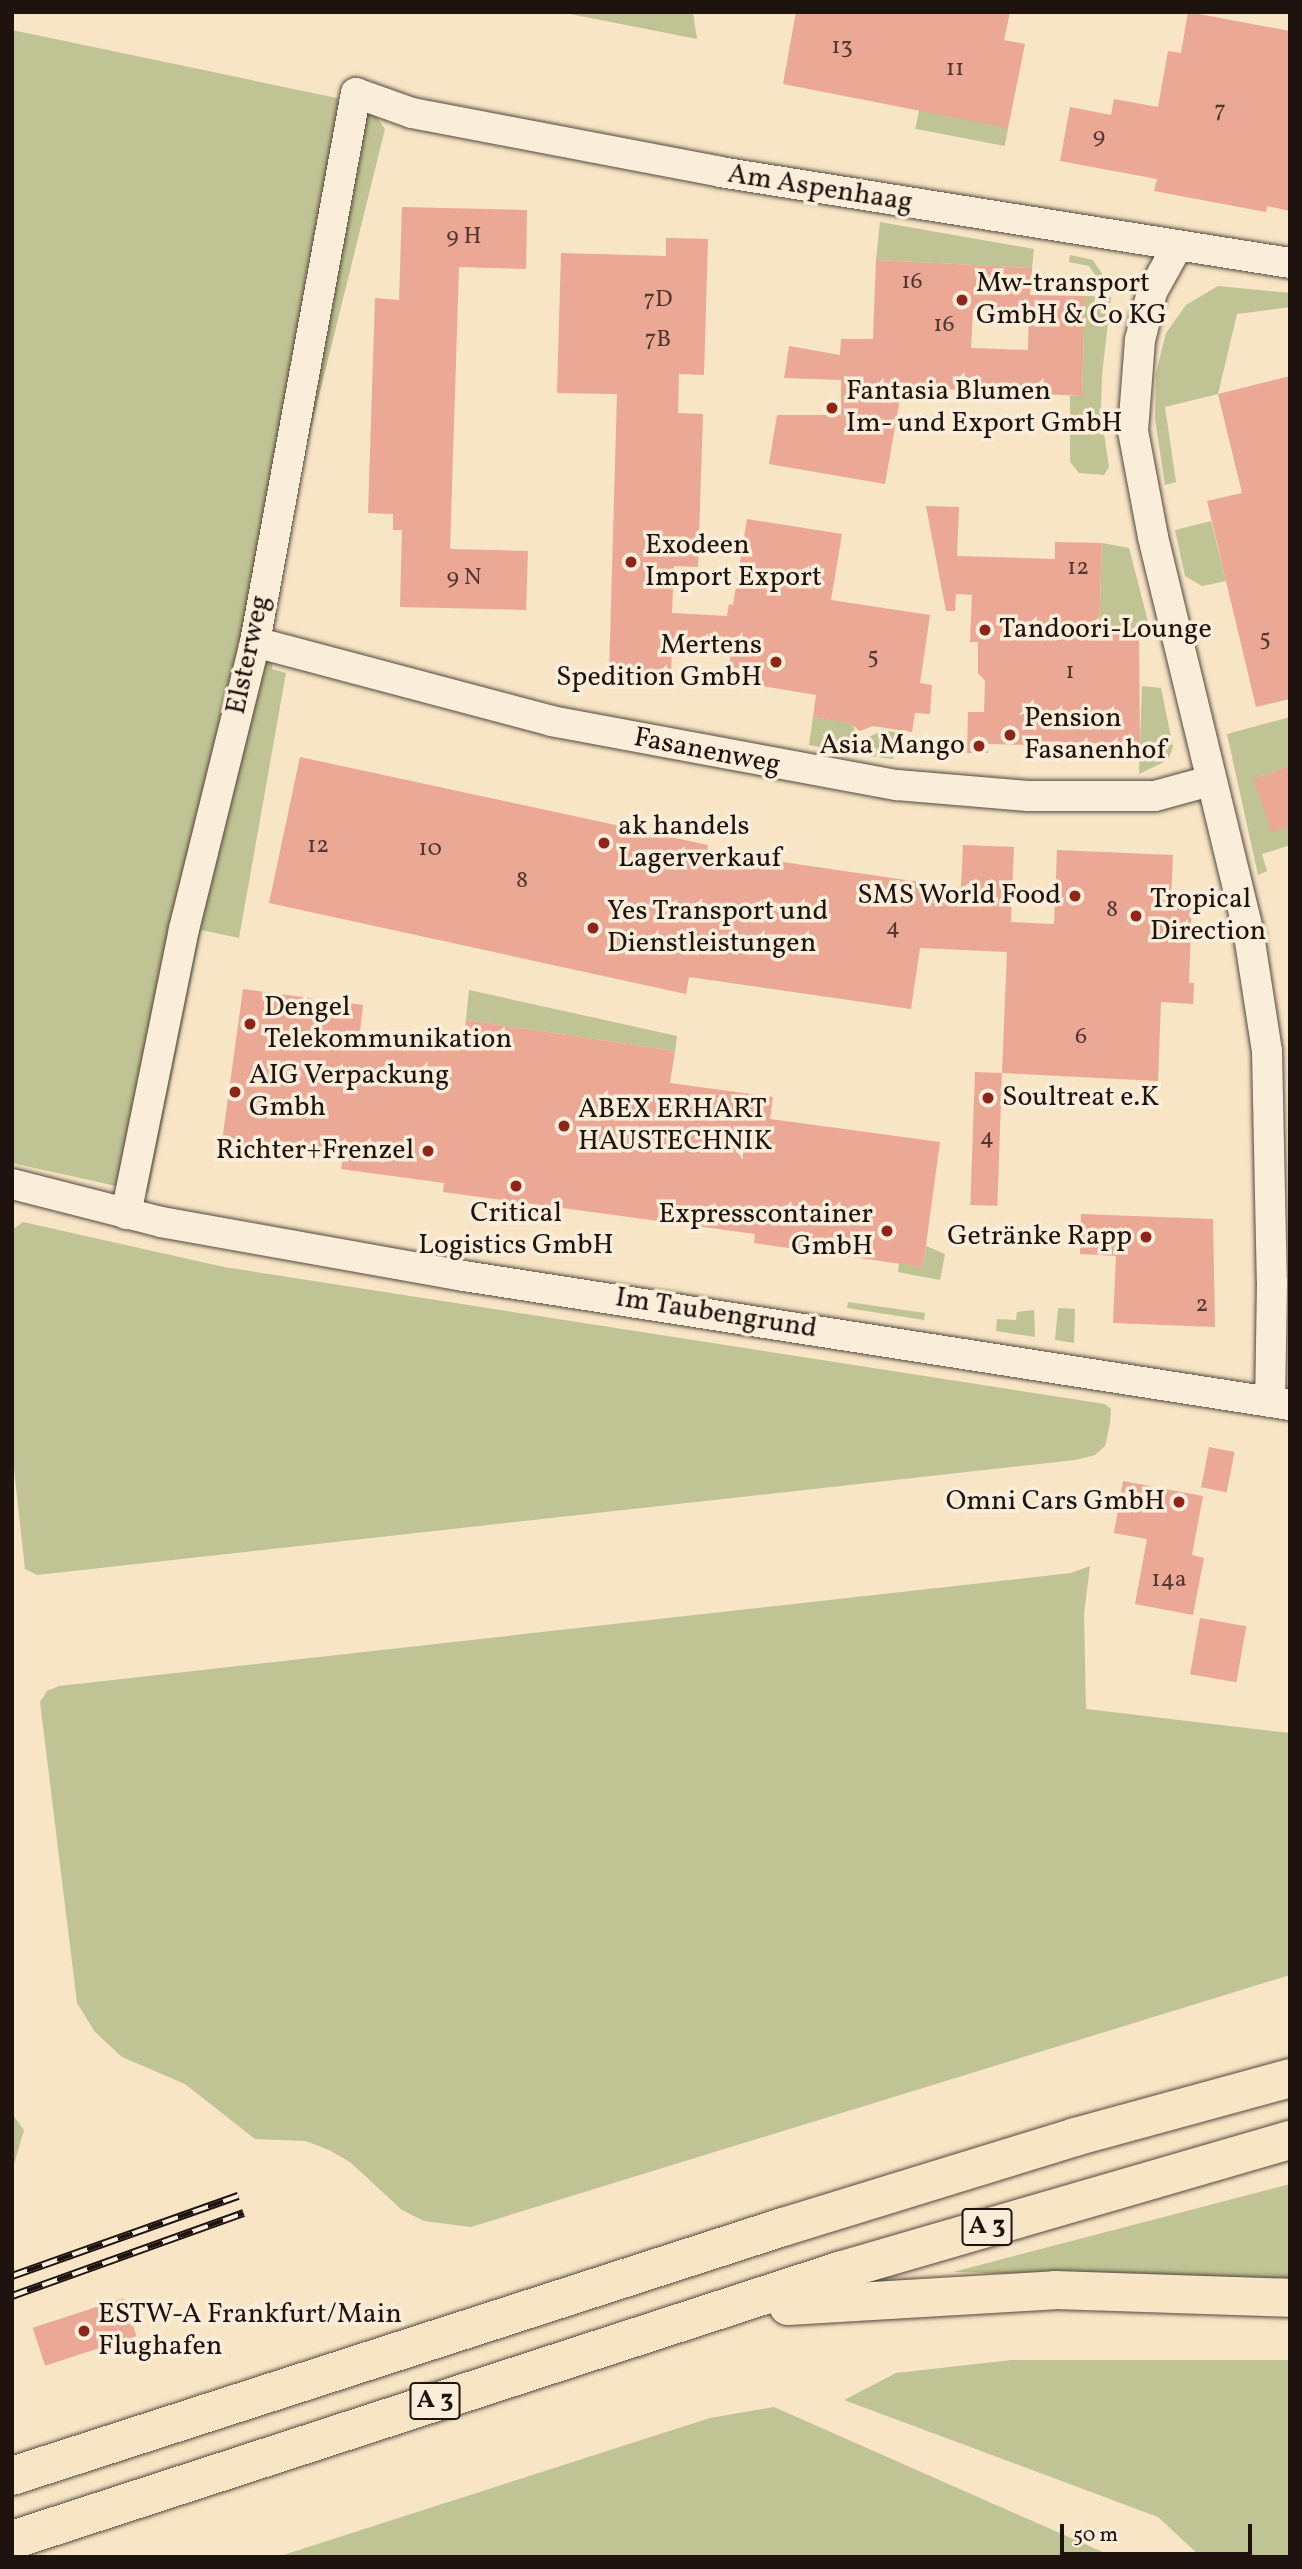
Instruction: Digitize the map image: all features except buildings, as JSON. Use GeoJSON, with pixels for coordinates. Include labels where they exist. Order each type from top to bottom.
{"type":"FeatureCollection","features":[{"type":"Feature","properties":{"kind":"highway","name":"A 3"},"geometry":{"type":"LineString","coordinates":[[1075,2137],[1290,2052]]}},
{"type":"Feature","properties":{"kind":"highway","name":"A 3"},"geometry":{"type":"LineString","coordinates":[[12,2476],[783,2227],[1075,2137],[1290,2078]]}},
{"type":"Feature","properties":{"kind":"highway","name":"A 3"},"geometry":{"type":"LineString","coordinates":[[12,2540],[685,2320],[1290,2140]]}},
{"type":"Feature","properties":{"kind":"highway"},"geometry":{"type":"LineString","coordinates":[[685,2320],[833,2300],[963,2293],[1068,2290],[1290,2298]]}},
{"type":"Feature","properties":{"kind":"street","name":"Am Aspenhaag"},"geometry":{"type":"LineString","coordinates":[[356,93],[412,113],[720,172],[1290,263]]}},
{"type":"Feature","properties":{"kind":"street","name":"Elsterweg"},"geometry":{"type":"LineString","coordinates":[[134,1216],[184,929],[255,642],[356,93]]}},
{"type":"Feature","properties":{"kind":"street"},"geometry":{"type":"LineString","coordinates":[[1177,247],[1152,292],[1140,340],[1133,431],[1210,781],[1249,935],[1267,1051],[1272,1280],[1280,1404]]}},
{"type":"Feature","properties":{"kind":"street","name":"Fasanenweg"},"geometry":{"type":"LineString","coordinates":[[255,642],[551,720],[886,784],[1028,796],[1154,796],[1210,781]]}},
{"type":"Feature","properties":{"kind":"street","name":"Im Taubengrund"},"geometry":{"type":"LineString","coordinates":[[12,1184],[134,1216],[464,1276],[1280,1404]]}},
{"type":"Feature","properties":{"kind":"green space"},"geometry":{"type":"Polygon","coordinates":[[[560,12],[693,12],[697,39],[560,12]]]}},
{"type":"Feature","properties":{"kind":"green space"},"geometry":{"type":"Polygon","coordinates":[[[12,30],[351,101],[370,107],[385,129],[255,655],[273,660],[272,669],[286,673],[239,938],[201,930],[148,1193],[12,1163],[12,30]]]}},
{"type":"Feature","properties":{"kind":"green space"},"geometry":{"type":"Polygon","coordinates":[[[919,110],[1008,127],[1005,146],[915,129],[919,110]]]}},
{"type":"Feature","properties":{"kind":"green space"},"geometry":{"type":"Polygon","coordinates":[[[880,222],[1034,249],[1032,268],[876,260],[880,222]]]}},
{"type":"Feature","properties":{"kind":"green space"},"geometry":{"type":"Polygon","coordinates":[[[1070,255],[1093,260],[1111,287],[1103,286],[1089,266],[1069,262],[1070,255]]]}},
{"type":"Feature","properties":{"kind":"green space"},"geometry":{"type":"Polygon","coordinates":[[[1218,286],[1290,293],[1290,307],[1237,314],[1218,394],[1165,407],[1176,482],[1165,485],[1155,419],[1156,373],[1166,333],[1186,305],[1218,286]]]}},
{"type":"Feature","properties":{"kind":"green space"},"geometry":{"type":"Polygon","coordinates":[[[1085,296],[1111,297],[1102,375],[1101,414],[1109,467],[1104,475],[1079,473],[1070,462],[1070,396],[1082,396],[1085,296]]]}},
{"type":"Feature","properties":{"kind":"green space"},"geometry":{"type":"Polygon","coordinates":[[[1211,521],[1226,581],[1202,586],[1185,576],[1175,530],[1211,521]]]}},
{"type":"Feature","properties":{"kind":"green space"},"geometry":{"type":"Polygon","coordinates":[[[1102,543],[1129,548],[1151,633],[1099,632],[1102,543]]]}},
{"type":"Feature","properties":{"kind":"green space"},"geometry":{"type":"Polygon","coordinates":[[[1142,686],[1161,688],[1173,747],[1168,760],[1139,774],[1142,686]]]}},
{"type":"Feature","properties":{"kind":"green space"},"geometry":{"type":"Polygon","coordinates":[[[813,717],[852,723],[858,738],[854,754],[809,745],[813,717]]]}},
{"type":"Feature","properties":{"kind":"green space"},"geometry":{"type":"Polygon","coordinates":[[[1290,717],[1290,766],[1253,779],[1290,826],[1290,845],[1262,854],[1267,871],[1258,875],[1227,734],[1290,717]]]}},
{"type":"Feature","properties":{"kind":"green space"},"geometry":{"type":"Polygon","coordinates":[[[883,730],[899,733],[893,759],[862,755],[865,739],[883,730]]]}},
{"type":"Feature","properties":{"kind":"green space"},"geometry":{"type":"Polygon","coordinates":[[[469,990],[677,1036],[675,1051],[466,1020],[469,990]]]}},
{"type":"Feature","properties":{"kind":"green space"},"geometry":{"type":"Polygon","coordinates":[[[23,1222],[224,1267],[1105,1404],[1111,1409],[1110,1423],[1105,1446],[1095,1455],[1075,1460],[37,1575],[25,1569],[12,1451],[12,1230],[23,1222]]]}},
{"type":"Feature","properties":{"kind":"green space"},"geometry":{"type":"Polygon","coordinates":[[[926,1246],[945,1254],[940,1280],[898,1272],[899,1263],[923,1267],[926,1246]]]}},
{"type":"Feature","properties":{"kind":"green space"},"geometry":{"type":"Polygon","coordinates":[[[848,1302],[925,1313],[924,1320],[847,1308],[848,1302]]]}},
{"type":"Feature","properties":{"kind":"green space"},"geometry":{"type":"Polygon","coordinates":[[[1058,1308],[1075,1309],[1074,1343],[1055,1340],[1058,1308]]]}},
{"type":"Feature","properties":{"kind":"green space"},"geometry":{"type":"Polygon","coordinates":[[[1034,1310],[1035,1337],[996,1331],[997,1319],[1016,1320],[1017,1312],[1034,1310]]]}},
{"type":"Feature","properties":{"kind":"green space"},"geometry":{"type":"Polygon","coordinates":[[[1090,1566],[1084,1614],[1086,1709],[1290,1733],[1290,1975],[471,2227],[424,2221],[402,2210],[350,2162],[329,2150],[306,2141],[255,2139],[185,2084],[122,2057],[95,2032],[77,2003],[40,1702],[47,1691],[59,1686],[1071,1573],[1090,1566]]]}},
{"type":"Feature","properties":{"kind":"green space"},"geometry":{"type":"Polygon","coordinates":[[[12,2114],[24,2130],[12,2171],[12,2114]]]}},
{"type":"Feature","properties":{"kind":"green space"},"geometry":{"type":"Polygon","coordinates":[[[1290,2184],[1290,2281],[953,2272],[1290,2184]]]}},
{"type":"Feature","properties":{"kind":"green space"},"geometry":{"type":"Polygon","coordinates":[[[1012,2360],[1290,2360],[1290,2557],[1201,2557],[1158,2517],[844,2400],[896,2373],[1012,2360]]]}},
{"type":"Feature","properties":{"kind":"green space"},"geometry":{"type":"Polygon","coordinates":[[[774,2407],[1114,2557],[277,2557],[710,2418],[774,2407]]]}},
{"type":"Feature","properties":{"kind":"railway"},"geometry":{"type":"LineString","coordinates":[[12,2276],[238,2196]]}},
{"type":"Feature","properties":{"kind":"railway"},"geometry":{"type":"LineString","coordinates":[[12,2296],[244,2213]]}},
{"type":"Feature","properties":{"kind":"place","name":"Mw-transport GmbH & Co KG"},"geometry":{"type":"Point","coordinates":[962,300]}},
{"type":"Feature","properties":{"kind":"place","name":"Fantasia Blumen Im- und Export GmbH"},"geometry":{"type":"Point","coordinates":[832,408]}},
{"type":"Feature","properties":{"kind":"place","name":"Exodeen Import Export"},"geometry":{"type":"Point","coordinates":[631,562]}},
{"type":"Feature","properties":{"kind":"place","name":"Tandoori-Lounge"},"geometry":{"type":"Point","coordinates":[985,630]}},
{"type":"Feature","properties":{"kind":"place","name":"Mertens Spedition GmbH"},"geometry":{"type":"Point","coordinates":[776,662]}},
{"type":"Feature","properties":{"kind":"place","name":"Pension Fasanenhof"},"geometry":{"type":"Point","coordinates":[1010,735]}},
{"type":"Feature","properties":{"kind":"place","name":"Asia Mango"},"geometry":{"type":"Point","coordinates":[979,746]}},
{"type":"Feature","properties":{"kind":"place","name":"ak handels Lagerverkauf"},"geometry":{"type":"Point","coordinates":[604,843]}},
{"type":"Feature","properties":{"kind":"place","name":"SMS World Food"},"geometry":{"type":"Point","coordinates":[1075,896]}},
{"type":"Feature","properties":{"kind":"place","name":"Tropical Direction"},"geometry":{"type":"Point","coordinates":[1136,916]}},
{"type":"Feature","properties":{"kind":"place","name":"Yes Transport und Dienstleistungen"},"geometry":{"type":"Point","coordinates":[593,928]}},
{"type":"Feature","properties":{"kind":"place","name":"Dengel Telekommunikation"},"geometry":{"type":"Point","coordinates":[250,1024]}},
{"type":"Feature","properties":{"kind":"place","name":"AIG Verpackung Gmbh"},"geometry":{"type":"Point","coordinates":[235,1092]}},
{"type":"Feature","properties":{"kind":"place","name":"Soultreat e.K"},"geometry":{"type":"Point","coordinates":[988,1098]}},
{"type":"Feature","properties":{"kind":"place","name":"ABEX ERHART HAUSTECHNIK"},"geometry":{"type":"Point","coordinates":[564,1126]}},
{"type":"Feature","properties":{"kind":"place","name":"Richter+Frenzel"},"geometry":{"type":"Point","coordinates":[428,1151]}},
{"type":"Feature","properties":{"kind":"place","name":"Critical Logistics GmbH"},"geometry":{"type":"Point","coordinates":[516,1186]}},
{"type":"Feature","properties":{"kind":"place","name":"Expresscontainer GmbH"},"geometry":{"type":"Point","coordinates":[887,1231]}},
{"type":"Feature","properties":{"kind":"place","name":"Getränke Rapp"},"geometry":{"type":"Point","coordinates":[1146,1237]}},
{"type":"Feature","properties":{"kind":"place","name":"Omni Cars GmbH"},"geometry":{"type":"Point","coordinates":[1179,1502]}},
{"type":"Feature","properties":{"kind":"place","name":"ESTW-A Frankfurt/Main Flughafen"},"geometry":{"type":"Point","coordinates":[84,2331]}}]}
